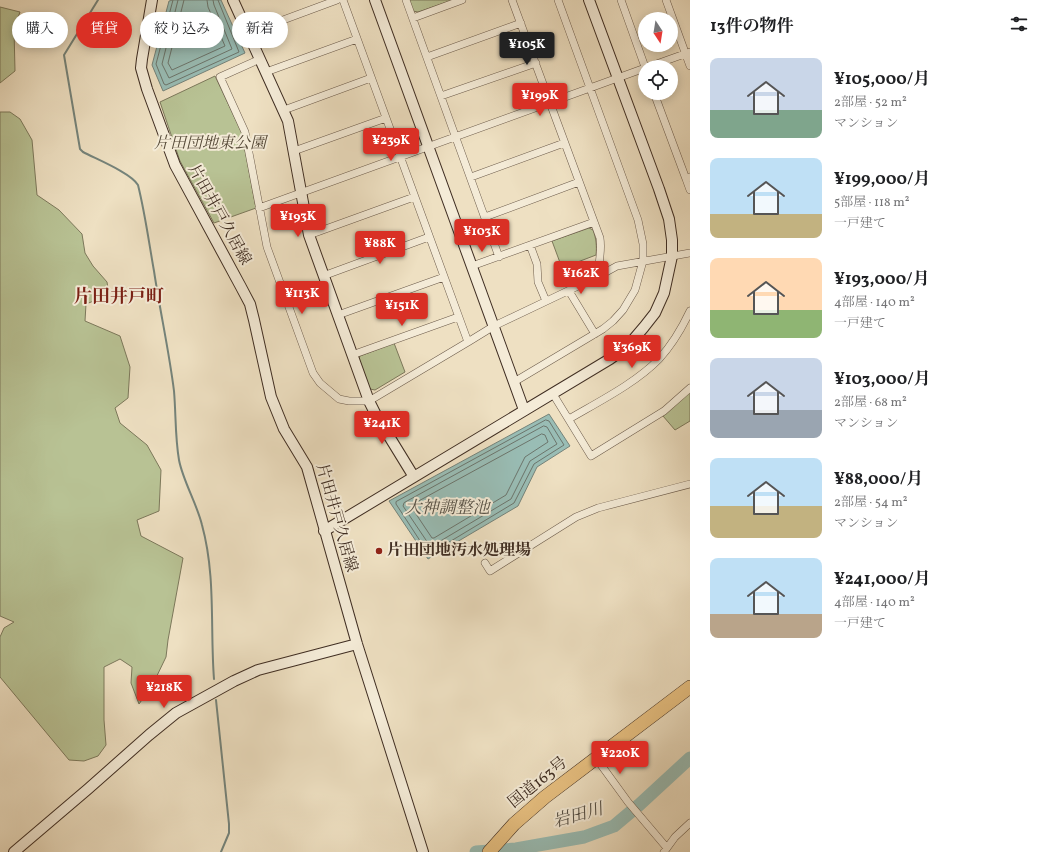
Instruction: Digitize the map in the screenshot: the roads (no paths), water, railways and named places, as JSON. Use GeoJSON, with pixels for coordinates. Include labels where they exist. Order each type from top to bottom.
{"type":"FeatureCollection","features":[{"type":"Feature","properties":{"kind":"highway","name":"国道163号"},"geometry":{"type":"LineString","coordinates":[[489,852],[514,824],[545,797],[690,687]]}},
{"type":"Feature","properties":{"kind":"street","name":"片田井戸久居線"},"geometry":{"type":"LineString","coordinates":[[152,0],[141,68],[175,165],[250,304],[271,397],[284,429],[307,467],[357,644],[422,849]]}},
{"type":"Feature","properties":{"kind":"street"},"geometry":{"type":"LineString","coordinates":[[232,0],[238,12]]}},
{"type":"Feature","properties":{"kind":"street"},"geometry":{"type":"LineString","coordinates":[[288,18],[337,0]]}},
{"type":"Feature","properties":{"kind":"street"},"geometry":{"type":"LineString","coordinates":[[343,0],[468,342]]}},
{"type":"Feature","properties":{"kind":"street"},"geometry":{"type":"LineString","coordinates":[[375,0],[524,410]]}},
{"type":"Feature","properties":{"kind":"street"},"geometry":{"type":"LineString","coordinates":[[406,0],[500,256]]}},
{"type":"Feature","properties":{"kind":"street"},"geometry":{"type":"LineString","coordinates":[[413,18],[462,0]]}},
{"type":"Feature","properties":{"kind":"street"},"geometry":{"type":"LineString","coordinates":[[512,0],[600,238],[601,246],[597,277]]}},
{"type":"Feature","properties":{"kind":"street"},"geometry":{"type":"LineString","coordinates":[[514,382],[595,334],[613,321],[623,310],[635,290],[643,261],[643,244],[638,220],[558,0]]}},
{"type":"Feature","properties":{"kind":"street"},"geometry":{"type":"LineString","coordinates":[[324,531],[524,410],[554,394],[627,347],[655,313],[664,292],[672,256],[671,229],[666,209],[589,0]]}},
{"type":"Feature","properties":{"kind":"street"},"geometry":{"type":"LineString","coordinates":[[620,0],[643,60]]}},
{"type":"Feature","properties":{"kind":"street"},"geometry":{"type":"LineString","coordinates":[[666,0],[688,52],[690,66]]}},
{"type":"Feature","properties":{"kind":"street"},"geometry":{"type":"LineString","coordinates":[[427,57],[521,23]]}},
{"type":"Feature","properties":{"kind":"street"},"geometry":{"type":"LineString","coordinates":[[266,72],[357,39]]}},
{"type":"Feature","properties":{"kind":"street"},"geometry":{"type":"LineString","coordinates":[[255,48],[288,121],[309,235],[369,401],[414,477]]}},
{"type":"Feature","properties":{"kind":"street"},"geometry":{"type":"LineString","coordinates":[[666,60],[688,52]]}},
{"type":"Feature","properties":{"kind":"street"},"geometry":{"type":"LineString","coordinates":[[260,59],[220,77],[245,132],[267,247],[315,377],[339,399],[350,401],[369,401],[494,326],[569,291],[617,266],[690,253]]}},
{"type":"Feature","properties":{"kind":"street"},"geometry":{"type":"LineString","coordinates":[[441,96],[536,63]]}},
{"type":"Feature","properties":{"kind":"street"},"geometry":{"type":"LineString","coordinates":[[260,208],[638,70]]}},
{"type":"Feature","properties":{"kind":"street"},"geometry":{"type":"LineString","coordinates":[[284,110],[371,78]]}},
{"type":"Feature","properties":{"kind":"street"},"geometry":{"type":"LineString","coordinates":[[657,100],[688,178],[690,190]]}},
{"type":"Feature","properties":{"kind":"street"},"geometry":{"type":"LineString","coordinates":[[294,151],[386,118]]}},
{"type":"Feature","properties":{"kind":"street"},"geometry":{"type":"LineString","coordinates":[[470,177],[564,143]]}},
{"type":"Feature","properties":{"kind":"street"},"geometry":{"type":"LineString","coordinates":[[485,217],[579,182]]}},
{"type":"Feature","properties":{"kind":"street"},"geometry":{"type":"LineString","coordinates":[[309,235],[414,197]]}},
{"type":"Feature","properties":{"kind":"street"},"geometry":{"type":"LineString","coordinates":[[472,266],[594,222]]}},
{"type":"Feature","properties":{"kind":"street"},"geometry":{"type":"LineString","coordinates":[[323,276],[429,237]]}},
{"type":"Feature","properties":{"kind":"street"},"geometry":{"type":"LineString","coordinates":[[530,245],[537,264],[538,282],[546,301]]}},
{"type":"Feature","properties":{"kind":"street"},"geometry":{"type":"LineString","coordinates":[[338,316],[444,277]]}},
{"type":"Feature","properties":{"kind":"street"},"geometry":{"type":"LineString","coordinates":[[569,291],[595,334]]}},
{"type":"Feature","properties":{"kind":"street"},"geometry":{"type":"LineString","coordinates":[[569,419],[637,377],[659,359],[674,340],[690,311]]}},
{"type":"Feature","properties":{"kind":"street"},"geometry":{"type":"LineString","coordinates":[[352,355],[458,317]]}},
{"type":"Feature","properties":{"kind":"street"},"geometry":{"type":"LineString","coordinates":[[554,394],[591,456],[664,411],[690,388]]}},
{"type":"Feature","properties":{"kind":"street"},"geometry":{"type":"LineString","coordinates":[[484,563],[490,571],[576,517],[598,508],[690,484]]}},
{"type":"Feature","properties":{"kind":"street"},"geometry":{"type":"LineString","coordinates":[[14,852],[176,713],[234,681],[258,670],[357,644]]}},
{"type":"Feature","properties":{"kind":"street"},"geometry":{"type":"LineString","coordinates":[[596,758],[666,850],[675,837],[690,823]]}},
{"type":"Feature","properties":{"kind":"water"},"geometry":{"type":"Polygon","coordinates":[[[221,0],[232,24],[232,48],[243,48],[245,53],[163,91],[152,65],[157,48],[224,48],[224,12],[166,12],[169,1],[221,0]]]}},
{"type":"Feature","properties":{"kind":"water","name":"大神調整池"},"geometry":{"type":"Polygon","coordinates":[[[549,414],[570,446],[537,467],[518,506],[428,559],[389,501],[549,414]]]}},
{"type":"Feature","properties":{"kind":"waterway"},"geometry":{"type":"LineString","coordinates":[[98,0],[64,55],[80,149],[83,152],[121,171],[134,180],[138,185],[145,217],[172,376],[179,460],[200,517],[209,563],[212,602],[214,679]]}},
{"type":"Feature","properties":{"kind":"waterway"},"geometry":{"type":"LineString","coordinates":[[216,700],[229,824],[229,833],[221,852]]}},
{"type":"Feature","properties":{"kind":"waterway","name":"岩田川"},"geometry":{"type":"LineString","coordinates":[[476,852],[516,849],[584,837],[614,826],[690,758]]}},
{"type":"Feature","properties":{"kind":"place","name":"片田団地汚水処理場"},"geometry":{"type":"Point","coordinates":[379,551]}},
{"type":"Feature","properties":{"kind":"district","name":"片田井戸町"},"geometry":{"type":"Point","coordinates":[119,297]}},
{"type":"Feature","properties":{"kind":"park label","name":"片田団地東公園"},"geometry":{"type":"Point","coordinates":[210,144]}}]}
